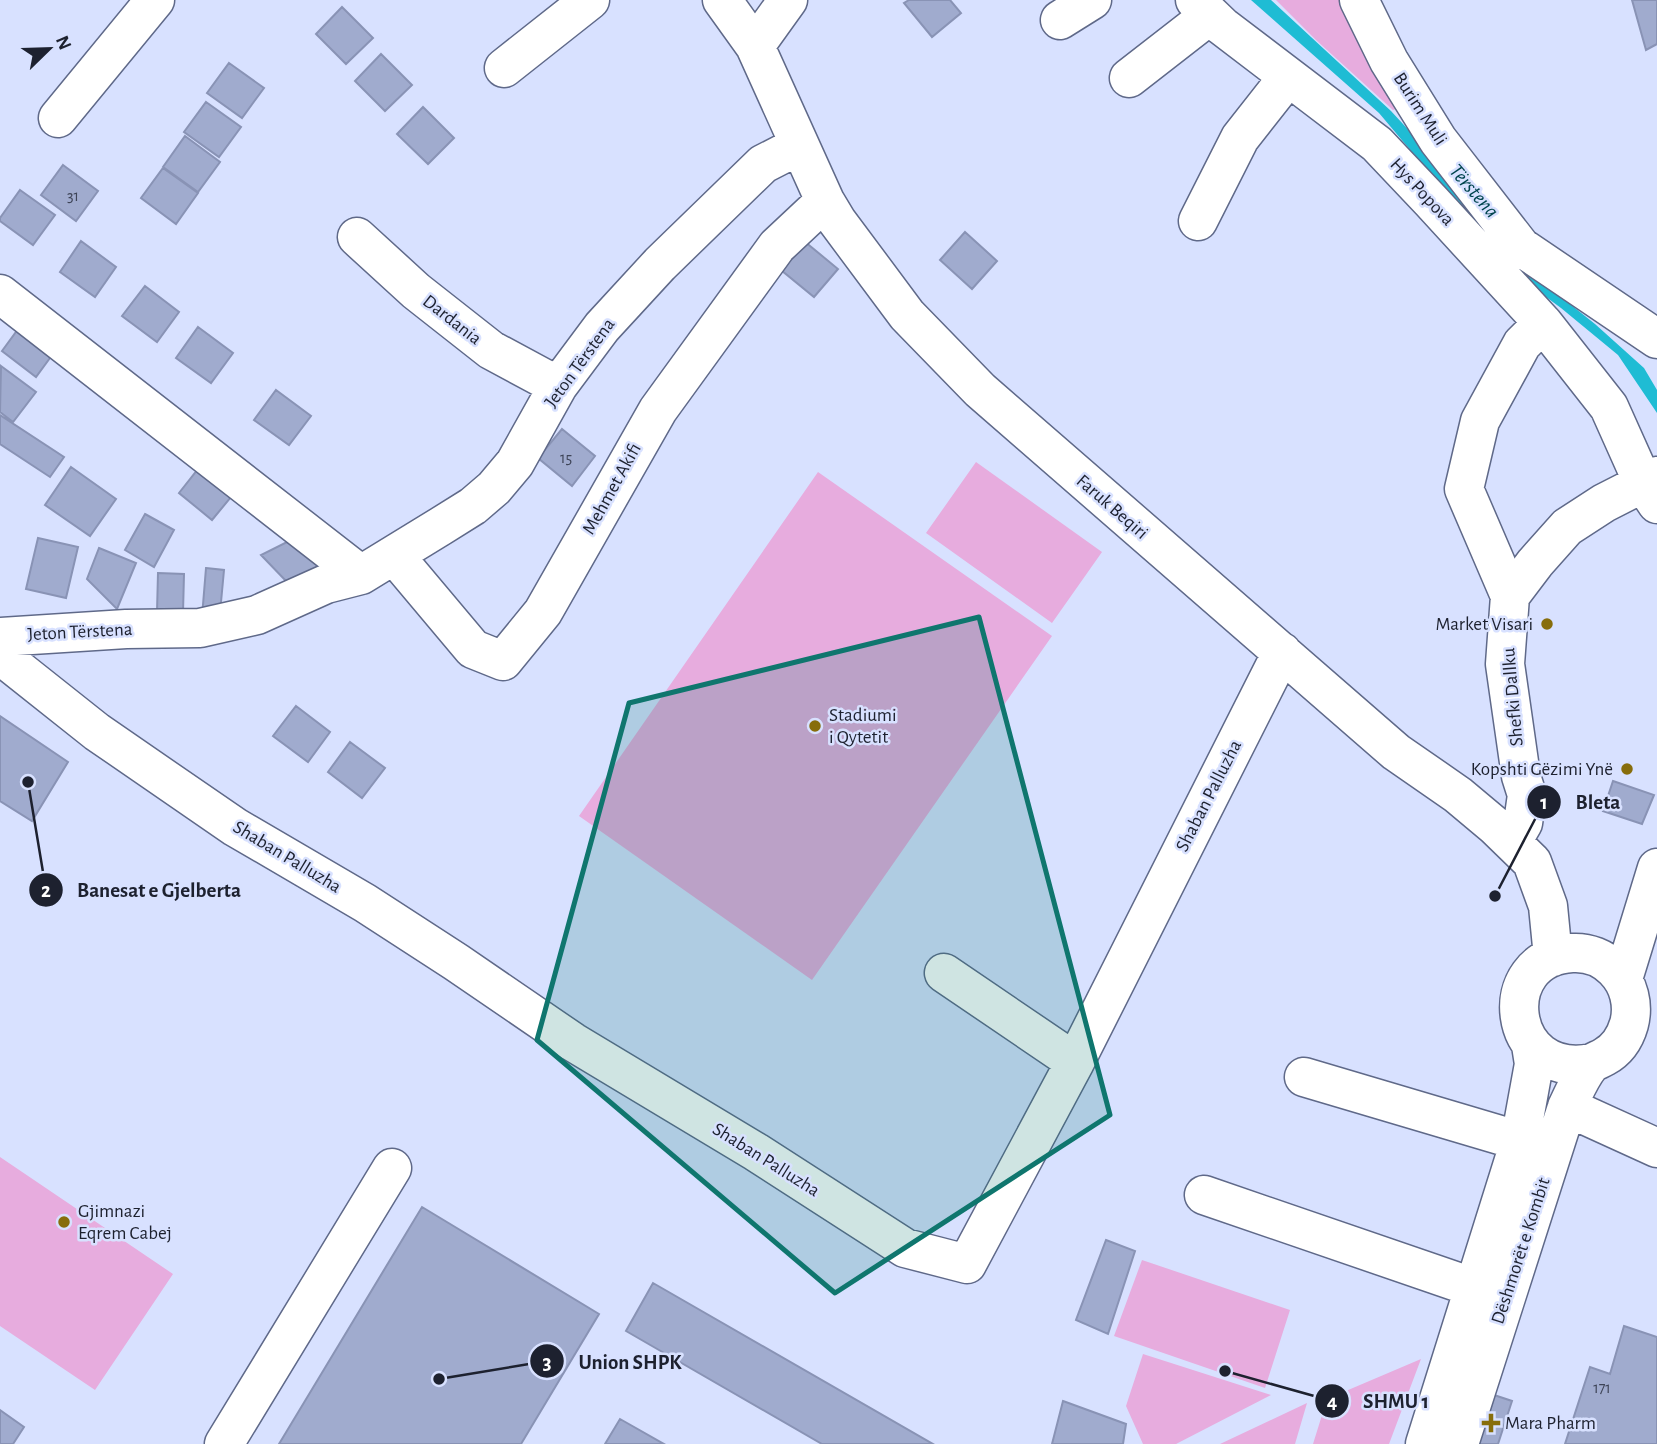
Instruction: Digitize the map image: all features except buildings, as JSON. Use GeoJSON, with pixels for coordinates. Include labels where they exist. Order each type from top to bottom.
{"type":"FeatureCollection","features":[{"type":"Feature","properties":{"kind":"street"},"geometry":{"type":"LineString","coordinates":[[58,118],[155,0]]}},
{"type":"Feature","properties":{"kind":"street"},"geometry":{"type":"LineString","coordinates":[[504,68],[590,0]]}},
{"type":"Feature","properties":{"kind":"street","name":"Faruk Beqiri"},"geometry":{"type":"LineString","coordinates":[[722,0],[755,46],[825,201],[907,315],[980,390],[1207,590],[1396,752],[1480,812],[1512,842],[1532,862],[1548,906],[1553,957]]}},
{"type":"Feature","properties":{"kind":"street"},"geometry":{"type":"LineString","coordinates":[[755,46],[788,0]]}},
{"type":"Feature","properties":{"kind":"street"},"geometry":{"type":"LineString","coordinates":[[1060,20],[1092,0]]}},
{"type":"Feature","properties":{"kind":"street","name":"Burim Muli"},"geometry":{"type":"LineString","coordinates":[[1359,0],[1389,61],[1438,140],[1521,247],[1657,340]]}},
{"type":"Feature","properties":{"kind":"street","name":"Hys Popova"},"geometry":{"type":"LineString","coordinates":[[1129,78],[1202,7],[1288,77],[1377,144],[1543,323],[1609,407],[1652,485]]}},
{"type":"Feature","properties":{"kind":"street"},"geometry":{"type":"LineString","coordinates":[[1198,221],[1240,138],[1288,77]]}},
{"type":"Feature","properties":{"kind":"street","name":"Jeton Tërstena"},"geometry":{"type":"LineString","coordinates":[[0,637],[126,629],[200,628],[257,615],[326,584],[361,575],[394,555],[473,506],[494,488],[533,433],[558,386],[602,327],[660,264],[763,164],[798,146]]}},
{"type":"Feature","properties":{"kind":"street","name":"Mehmet Akifi"},"geometry":{"type":"LineString","coordinates":[[394,555],[473,649],[503,662],[543,612],[657,410],[777,246],[825,201]]}},
{"type":"Feature","properties":{"kind":"street","name":"Dardania"},"geometry":{"type":"LineString","coordinates":[[357,237],[416,291],[491,351],[558,386]]}},
{"type":"Feature","properties":{"kind":"street"},"geometry":{"type":"LineString","coordinates":[[0,294],[361,575]]}},
{"type":"Feature","properties":{"kind":"street"},"geometry":{"type":"LineString","coordinates":[[1510,596],[1464,489],[1480,421],[1522,344],[1543,323]]}},
{"type":"Feature","properties":{"kind":"street"},"geometry":{"type":"LineString","coordinates":[[1510,596],[1535,562],[1567,527],[1604,503],[1652,485]]}},
{"type":"Feature","properties":{"kind":"street","name":"Shefki Dallku"},"geometry":{"type":"LineString","coordinates":[[1510,596],[1505,663],[1521,776],[1527,795],[1523,823],[1512,842]]}},
{"type":"Feature","properties":{"kind":"street","name":"Shaban Palluzha"},"geometry":{"type":"LineString","coordinates":[[0,655],[97,732],[235,827],[365,903],[573,1042],[756,1152],[905,1248],[967,1264],[1075,1062],[1282,652]]}},
{"type":"Feature","properties":{"kind":"street"},"geometry":{"type":"LineString","coordinates":[[1480,812],[1511,801],[1518,790],[1521,776]]}},
{"type":"Feature","properties":{"kind":"street"},"geometry":{"type":"LineString","coordinates":[[1623,979],[1657,868]]}},
{"type":"Feature","properties":{"kind":"street"},"geometry":{"type":"LineString","coordinates":[[1568,953],[1589,954],[1608,964],[1623,979],[1631,1005],[1630,1020],[1617,1047],[1605,1057],[1592,1063],[1565,1065],[1552,1061],[1531,1045],[1519,1018],[1519,1003],[1522,988],[1529,975],[1540,964],[1568,953]]}},
{"type":"Feature","properties":{"kind":"street"},"geometry":{"type":"LineString","coordinates":[[944,973],[1075,1062]]}},
{"type":"Feature","properties":{"kind":"street","name":"Dëshmorët e Kombit"},"geometry":{"type":"LineString","coordinates":[[1459,1444],[1473,1346],[1475,1288],[1520,1141],[1534,1064],[1531,1045]]}},
{"type":"Feature","properties":{"kind":"street","name":"Dëshmorët e Kombit"},"geometry":{"type":"LineString","coordinates":[[1425,1444],[1473,1346],[1567,1107],[1578,1083],[1592,1063]]}},
{"type":"Feature","properties":{"kind":"street"},"geometry":{"type":"LineString","coordinates":[[1304,1077],[1520,1141]]}},
{"type":"Feature","properties":{"kind":"street"},"geometry":{"type":"LineString","coordinates":[[1567,1107],[1657,1148]]}},
{"type":"Feature","properties":{"kind":"street"},"geometry":{"type":"LineString","coordinates":[[224,1444],[392,1168]]}},
{"type":"Feature","properties":{"kind":"street","name":"Dëshmorët e Kombit"},"geometry":{"type":"LineString","coordinates":[[1204,1195],[1475,1288]]}},
{"type":"Feature","properties":{"kind":"highlighted area"},"geometry":{"type":"Polygon","coordinates":[[[979,617],[1110,1115],[835,1293],[537,1040],[629,703],[979,617]]]}},
{"type":"Feature","properties":{"kind":"shaded area"},"geometry":{"type":"Polygon","coordinates":[[[1276,0],[1356,0],[1413,103],[1393,110],[1276,0]]]}},
{"type":"Feature","properties":{"kind":"shaded area"},"geometry":{"type":"Polygon","coordinates":[[[976,462],[1102,552],[1052,623],[926,533],[976,462]]]}},
{"type":"Feature","properties":{"kind":"shaded area","name":"Stadiumi i Qytetit"},"geometry":{"type":"Polygon","coordinates":[[[818,472],[1052,636],[812,980],[579,816],[818,472]]]}},
{"type":"Feature","properties":{"kind":"shaded area"},"geometry":{"type":"Polygon","coordinates":[[[0,1157],[173,1274],[95,1390],[0,1326],[0,1157]]]}},
{"type":"Feature","properties":{"kind":"shaded area"},"geometry":{"type":"Polygon","coordinates":[[[1142,1260],[1290,1310],[1265,1388],[1114,1336],[1142,1260]]]}},
{"type":"Feature","properties":{"kind":"shaded area"},"geometry":{"type":"Polygon","coordinates":[[[1143,1354],[1271,1395],[1176,1444],[1143,1444],[1126,1406],[1143,1354]]]}},
{"type":"Feature","properties":{"kind":"shaded area"},"geometry":{"type":"Polygon","coordinates":[[[1421,1359],[1389,1444],[1313,1444],[1327,1399],[1421,1359]]]}},
{"type":"Feature","properties":{"kind":"shaded area"},"geometry":{"type":"Polygon","coordinates":[[[1307,1403],[1295,1444],[1220,1444],[1307,1403]]]}},
{"type":"Feature","properties":{"kind":"water"},"geometry":{"type":"Polygon","coordinates":[[[1251,0],[1271,0],[1391,111],[1438,162],[1521,265],[1595,324],[1644,368],[1657,390],[1657,413],[1618,355],[1515,274],[1379,113],[1251,0]]]}},
{"type":"Feature","properties":{"kind":"place","name":"Market Visari"},"geometry":{"type":"Point","coordinates":[1547,624]}},
{"type":"Feature","properties":{"kind":"place","name":"Stadiumi i Qytetit"},"geometry":{"type":"Point","coordinates":[815,726]}},
{"type":"Feature","properties":{"kind":"place","name":"Kopshti Gëzimi Ynë"},"geometry":{"type":"Point","coordinates":[1627,769]}},
{"type":"Feature","properties":{"kind":"place","name":"Banesat e Gjelberta"},"geometry":{"type":"Point","coordinates":[28,782]}},
{"type":"Feature","properties":{"kind":"place","name":"Bleta"},"geometry":{"type":"Point","coordinates":[1495,896]}},
{"type":"Feature","properties":{"kind":"place","name":"Gjimnazi Eqrem Cabej"},"geometry":{"type":"Point","coordinates":[64,1222]}},
{"type":"Feature","properties":{"kind":"place","name":"SHMU 1"},"geometry":{"type":"Point","coordinates":[1225,1371]}},
{"type":"Feature","properties":{"kind":"place","name":"Union SHPK"},"geometry":{"type":"Point","coordinates":[439,1379]}},
{"type":"Feature","properties":{"kind":"place","name":"Mara Pharm"},"geometry":{"type":"Point","coordinates":[1491,1423]}},
{"type":"Feature","properties":{"kind":"water label","name":"Tërstena"},"geometry":{"type":"Point","coordinates":[1474,191]}}]}
